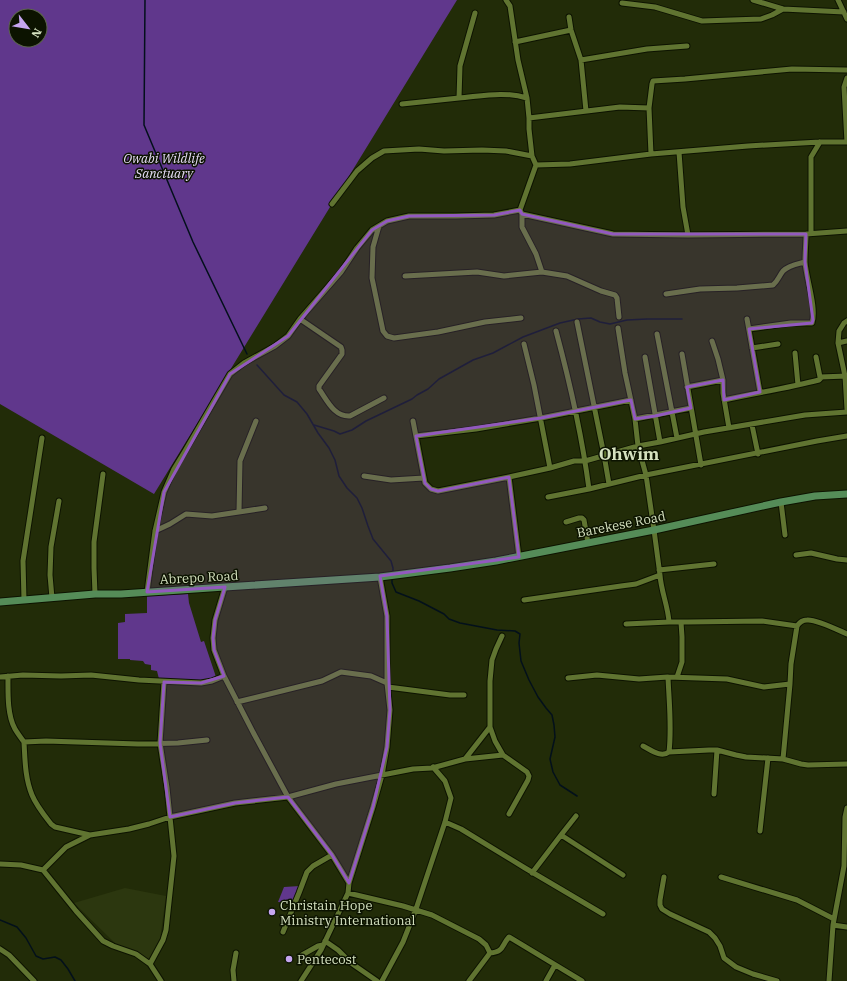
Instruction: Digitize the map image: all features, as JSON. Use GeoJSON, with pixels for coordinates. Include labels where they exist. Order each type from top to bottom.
{"type":"FeatureCollection","features":[{"type":"Feature","properties":{"kind":"main road","name":"Barekese Road"},"geometry":{"type":"LineString","coordinates":[[400,574],[519,557],[654,530],[781,502],[815,496],[847,494]]}},
{"type":"Feature","properties":{"kind":"main road","name":"Abrepo Road"},"geometry":{"type":"LineString","coordinates":[[0,602],[95,594],[121,594],[380,577],[400,574]]}},
{"type":"Feature","properties":{"kind":"street"},"geometry":{"type":"LineString","coordinates":[[506,0],[510,6],[515,42],[527,98],[532,156],[536,165],[521,212],[522,227],[536,254],[542,272]]}},
{"type":"Feature","properties":{"kind":"street"},"geometry":{"type":"LineString","coordinates":[[753,0],[783,8],[844,12]]}},
{"type":"Feature","properties":{"kind":"street"},"geometry":{"type":"LineString","coordinates":[[838,0],[847,19]]}},
{"type":"Feature","properties":{"kind":"street"},"geometry":{"type":"LineString","coordinates":[[622,3],[655,7],[702,22],[761,19],[772,15],[783,8]]}},
{"type":"Feature","properties":{"kind":"street"},"geometry":{"type":"LineString","coordinates":[[460,98],[460,66],[475,13]]}},
{"type":"Feature","properties":{"kind":"street"},"geometry":{"type":"LineString","coordinates":[[569,17],[571,30],[581,60],[586,111]]}},
{"type":"Feature","properties":{"kind":"street"},"geometry":{"type":"LineString","coordinates":[[515,42],[571,30]]}},
{"type":"Feature","properties":{"kind":"street"},"geometry":{"type":"LineString","coordinates":[[581,60],[647,50],[687,46]]}},
{"type":"Feature","properties":{"kind":"street"},"geometry":{"type":"LineString","coordinates":[[651,154],[648,108],[652,84],[654,81],[792,69],[847,70]]}},
{"type":"Feature","properties":{"kind":"street"},"geometry":{"type":"LineString","coordinates":[[536,165],[570,164],[651,154],[748,146],[847,142],[844,87],[847,78]]}},
{"type":"Feature","properties":{"kind":"street"},"geometry":{"type":"LineString","coordinates":[[402,104],[504,94],[527,98]]}},
{"type":"Feature","properties":{"kind":"street"},"geometry":{"type":"LineString","coordinates":[[529,118],[620,107],[648,108]]}},
{"type":"Feature","properties":{"kind":"street"},"geometry":{"type":"LineString","coordinates":[[749,329],[791,323],[812,323],[813,308],[805,262],[809,234],[811,157],[820,142]]}},
{"type":"Feature","properties":{"kind":"street"},"geometry":{"type":"LineString","coordinates":[[332,204],[357,171],[372,158],[384,151],[418,149],[444,151],[482,150],[506,151],[532,156]]}},
{"type":"Feature","properties":{"kind":"street"},"geometry":{"type":"LineString","coordinates":[[679,152],[683,207],[688,235]]}},
{"type":"Feature","properties":{"kind":"street"},"geometry":{"type":"LineString","coordinates":[[147,592],[155,531],[164,492],[174,469],[230,374],[244,363],[284,340],[300,319],[341,272],[357,248],[372,230],[387,221],[409,216],[456,216],[521,212],[613,234],[809,234],[847,230]]}},
{"type":"Feature","properties":{"kind":"street"},"geometry":{"type":"LineString","coordinates":[[379,226],[373,247],[372,278],[383,331],[387,336],[394,338],[438,332],[485,322],[521,318]]}},
{"type":"Feature","properties":{"kind":"street"},"geometry":{"type":"LineString","coordinates":[[666,294],[700,289],[774,285],[784,271],[790,266],[805,262]]}},
{"type":"Feature","properties":{"kind":"street"},"geometry":{"type":"LineString","coordinates":[[405,276],[477,272],[504,276],[542,272],[567,276],[601,291],[615,295],[617,298],[619,317]]}},
{"type":"Feature","properties":{"kind":"street"},"geometry":{"type":"LineString","coordinates":[[300,319],[341,347],[342,354],[319,386],[319,389],[336,412],[341,415],[350,416],[384,398]]}},
{"type":"Feature","properties":{"kind":"street"},"geometry":{"type":"LineString","coordinates":[[747,319],[760,392]]}},
{"type":"Feature","properties":{"kind":"street"},"geometry":{"type":"LineString","coordinates":[[413,421],[425,483],[432,489],[438,491],[510,477],[574,461],[585,461],[638,446],[696,434],[805,415],[847,411],[846,376],[838,343],[839,332],[844,323],[847,321]]}},
{"type":"Feature","properties":{"kind":"street"},"geometry":{"type":"LineString","coordinates":[[577,322],[609,484]]}},
{"type":"Feature","properties":{"kind":"street"},"geometry":{"type":"LineString","coordinates":[[618,328],[625,373],[635,419],[638,446],[646,475],[661,586],[669,622]]}},
{"type":"Feature","properties":{"kind":"street"},"geometry":{"type":"LineString","coordinates":[[556,331],[569,377],[589,489]]}},
{"type":"Feature","properties":{"kind":"street"},"geometry":{"type":"LineString","coordinates":[[657,334],[677,438]]}},
{"type":"Feature","properties":{"kind":"street"},"geometry":{"type":"LineString","coordinates":[[712,341],[723,380],[723,393],[729,428]]}},
{"type":"Feature","properties":{"kind":"street"},"geometry":{"type":"LineString","coordinates":[[838,343],[847,341]]}},
{"type":"Feature","properties":{"kind":"street"},"geometry":{"type":"LineString","coordinates":[[524,344],[550,468]]}},
{"type":"Feature","properties":{"kind":"street"},"geometry":{"type":"LineString","coordinates":[[752,348],[778,344]]}},
{"type":"Feature","properties":{"kind":"street"},"geometry":{"type":"LineString","coordinates":[[795,353],[798,385]]}},
{"type":"Feature","properties":{"kind":"street"},"geometry":{"type":"LineString","coordinates":[[682,354],[701,465]]}},
{"type":"Feature","properties":{"kind":"street"},"geometry":{"type":"LineString","coordinates":[[646,357],[660,442]]}},
{"type":"Feature","properties":{"kind":"street"},"geometry":{"type":"LineString","coordinates":[[816,357],[821,378]]}},
{"type":"Feature","properties":{"kind":"street"},"geometry":{"type":"LineString","coordinates":[[724,400],[798,385],[819,380],[821,378],[846,376]]}},
{"type":"Feature","properties":{"kind":"street"},"geometry":{"type":"LineString","coordinates":[[687,387],[723,380]]}},
{"type":"Feature","properties":{"kind":"street"},"geometry":{"type":"LineString","coordinates":[[416,436],[476,429],[631,400]]}},
{"type":"Feature","properties":{"kind":"street"},"geometry":{"type":"LineString","coordinates":[[635,419],[691,408]]}},
{"type":"Feature","properties":{"kind":"street"},"geometry":{"type":"LineString","coordinates":[[239,512],[240,460],[256,421]]}},
{"type":"Feature","properties":{"kind":"street"},"geometry":{"type":"LineString","coordinates":[[752,425],[758,454]]}},
{"type":"Feature","properties":{"kind":"street"},"geometry":{"type":"LineString","coordinates":[[548,497],[646,475],[847,436]]}},
{"type":"Feature","properties":{"kind":"street"},"geometry":{"type":"LineString","coordinates":[[24,600],[23,561],[42,438]]}},
{"type":"Feature","properties":{"kind":"street"},"geometry":{"type":"LineString","coordinates":[[95,594],[94,542],[103,474]]}},
{"type":"Feature","properties":{"kind":"street"},"geometry":{"type":"LineString","coordinates":[[364,476],[391,480],[424,478]]}},
{"type":"Feature","properties":{"kind":"street"},"geometry":{"type":"LineString","coordinates":[[510,477],[519,557]]}},
{"type":"Feature","properties":{"kind":"street"},"geometry":{"type":"LineString","coordinates":[[52,598],[50,574],[51,547],[59,502]]}},
{"type":"Feature","properties":{"kind":"street"},"geometry":{"type":"LineString","coordinates":[[781,502],[785,535]]}},
{"type":"Feature","properties":{"kind":"street"},"geometry":{"type":"LineString","coordinates":[[155,531],[186,514],[212,516],[265,508]]}},
{"type":"Feature","properties":{"kind":"street"},"geometry":{"type":"LineString","coordinates":[[566,522],[582,518],[584,520],[588,543]]}},
{"type":"Feature","properties":{"kind":"street"},"geometry":{"type":"LineString","coordinates":[[796,554],[811,553],[847,560]]}},
{"type":"Feature","properties":{"kind":"street"},"geometry":{"type":"LineString","coordinates":[[524,600],[636,584],[659,573],[714,564]]}},
{"type":"Feature","properties":{"kind":"street"},"geometry":{"type":"LineString","coordinates":[[301,981],[321,950],[348,894],[349,883],[382,774],[387,747],[390,710],[388,685],[387,616],[380,577]]}},
{"type":"Feature","properties":{"kind":"street"},"geometry":{"type":"LineString","coordinates":[[225,587],[215,620],[213,638],[214,650],[224,676],[288,797],[332,855],[349,883]]}},
{"type":"Feature","properties":{"kind":"street"},"geometry":{"type":"LineString","coordinates":[[783,759],[791,664],[797,626],[799,622],[808,620],[847,634]]}},
{"type":"Feature","properties":{"kind":"street"},"geometry":{"type":"LineString","coordinates":[[626,624],[762,621],[797,626]]}},
{"type":"Feature","properties":{"kind":"street"},"geometry":{"type":"LineString","coordinates":[[677,677],[682,662],[681,622]]}},
{"type":"Feature","properties":{"kind":"street"},"geometry":{"type":"LineString","coordinates":[[502,636],[492,660],[490,681],[490,727],[495,741],[503,755],[527,772],[529,776],[509,814]]}},
{"type":"Feature","properties":{"kind":"street"},"geometry":{"type":"LineString","coordinates":[[238,702],[322,682],[341,672],[371,676],[388,685],[450,695],[464,694]]}},
{"type":"Feature","properties":{"kind":"street"},"geometry":{"type":"LineString","coordinates":[[0,676],[91,675],[164,682],[201,683],[212,681],[224,676]]}},
{"type":"Feature","properties":{"kind":"street"},"geometry":{"type":"LineString","coordinates":[[568,678],[597,675],[639,679],[677,677],[727,679],[764,687],[790,684]]}},
{"type":"Feature","properties":{"kind":"street"},"geometry":{"type":"LineString","coordinates":[[8,676],[9,710],[14,728],[24,742],[28,783],[32,796],[51,824],[55,827],[90,835]]}},
{"type":"Feature","properties":{"kind":"street"},"geometry":{"type":"LineString","coordinates":[[668,677],[670,733],[669,752]]}},
{"type":"Feature","properties":{"kind":"street"},"geometry":{"type":"LineString","coordinates":[[150,964],[166,930],[174,856],[160,743],[164,682]]}},
{"type":"Feature","properties":{"kind":"street"},"geometry":{"type":"LineString","coordinates":[[465,759],[490,727]]}},
{"type":"Feature","properties":{"kind":"street"},"geometry":{"type":"LineString","coordinates":[[24,742],[46,741],[138,744],[207,740]]}},
{"type":"Feature","properties":{"kind":"street"},"geometry":{"type":"LineString","coordinates":[[643,746],[662,755],[666,755],[669,752],[718,750],[746,757],[783,759],[808,765],[847,764]]}},
{"type":"Feature","properties":{"kind":"street"},"geometry":{"type":"LineString","coordinates":[[714,794],[718,750]]}},
{"type":"Feature","properties":{"kind":"street"},"geometry":{"type":"LineString","coordinates":[[43,870],[66,847],[90,835],[128,829],[170,817],[235,803],[288,797],[336,784],[382,774],[413,769],[432,768],[465,759],[503,755]]}},
{"type":"Feature","properties":{"kind":"street"},"geometry":{"type":"LineString","coordinates":[[760,831],[768,758]]}},
{"type":"Feature","properties":{"kind":"street"},"geometry":{"type":"LineString","coordinates":[[382,981],[403,942],[416,909],[445,822],[451,798],[445,781],[433,767]]}},
{"type":"Feature","properties":{"kind":"street"},"geometry":{"type":"LineString","coordinates":[[829,981],[833,922],[844,866],[845,817],[847,808]]}},
{"type":"Feature","properties":{"kind":"street"},"geometry":{"type":"LineString","coordinates":[[532,873],[576,816]]}},
{"type":"Feature","properties":{"kind":"street"},"geometry":{"type":"LineString","coordinates":[[445,822],[461,829],[532,873],[603,914]]}},
{"type":"Feature","properties":{"kind":"street"},"geometry":{"type":"LineString","coordinates":[[561,834],[623,875]]}},
{"type":"Feature","properties":{"kind":"street"},"geometry":{"type":"LineString","coordinates":[[283,932],[307,872],[313,866],[332,855]]}},
{"type":"Feature","properties":{"kind":"street"},"geometry":{"type":"LineString","coordinates":[[0,864],[21,865],[43,870],[76,911],[103,941],[136,954],[150,964],[161,981]]}},
{"type":"Feature","properties":{"kind":"street"},"geometry":{"type":"LineString","coordinates":[[664,877],[660,900],[662,909],[709,932],[720,946],[724,958],[736,967],[777,981]]}},
{"type":"Feature","properties":{"kind":"street"},"geometry":{"type":"LineString","coordinates":[[721,877],[797,900],[833,922],[847,927]]}},
{"type":"Feature","properties":{"kind":"street"},"geometry":{"type":"LineString","coordinates":[[348,894],[398,904],[432,915],[479,939],[486,945],[490,953]]}},
{"type":"Feature","properties":{"kind":"street"},"geometry":{"type":"LineString","coordinates":[[490,953],[496,953],[501,950],[509,937],[582,981]]}},
{"type":"Feature","properties":{"kind":"street"},"geometry":{"type":"LineString","coordinates":[[302,955],[324,943]]}},
{"type":"Feature","properties":{"kind":"street"},"geometry":{"type":"LineString","coordinates":[[324,943],[338,950],[351,963],[377,981]]}},
{"type":"Feature","properties":{"kind":"street"},"geometry":{"type":"LineString","coordinates":[[0,949],[9,955],[34,981]]}},
{"type":"Feature","properties":{"kind":"street"},"geometry":{"type":"LineString","coordinates":[[234,981],[233,970],[236,953]]}},
{"type":"Feature","properties":{"kind":"street"},"geometry":{"type":"LineString","coordinates":[[469,981],[490,953]]}},
{"type":"Feature","properties":{"kind":"street"},"geometry":{"type":"LineString","coordinates":[[546,981],[555,965]]}},
{"type":"Feature","properties":{"kind":"highlighted area"},"geometry":{"type":"Polygon","coordinates":[[[520,210],[522,214],[613,234],[806,234],[805,262],[813,320],[812,323],[749,329],[760,392],[724,400],[723,380],[687,387],[691,408],[655,416],[635,419],[631,400],[541,418],[416,436],[425,483],[431,489],[438,491],[509,477],[519,557],[380,576],[387,616],[390,710],[387,747],[373,807],[349,883],[332,855],[288,797],[235,803],[170,817],[160,743],[164,682],[201,683],[224,676],[214,650],[213,638],[215,620],[225,587],[147,592],[164,492],[230,374],[288,336],[372,230],[387,221],[409,216],[494,215],[520,210]]]}},
{"type":"Feature","properties":{"kind":"shaded area"},"geometry":{"type":"Polygon","coordinates":[[[125,888],[166,896],[160,939],[151,960],[118,946],[74,903],[125,888]]]}},
{"type":"Feature","properties":{"kind":"green space","name":"Owabi Wildlife Sanctuary"},"geometry":{"type":"Polygon","coordinates":[[[0,0],[457,0],[154,494],[0,404],[0,0]]]}},
{"type":"Feature","properties":{"kind":"green space"},"geometry":{"type":"Polygon","coordinates":[[[188,594],[189,603],[201,642],[204,641],[216,677],[196,681],[159,679],[157,671],[151,670],[151,665],[145,664],[143,661],[118,659],[118,623],[125,622],[125,614],[147,613],[147,596],[188,594]]]}},
{"type":"Feature","properties":{"kind":"green space"},"geometry":{"type":"Polygon","coordinates":[[[300,886],[292,903],[278,902],[284,887],[300,886]]]}},
{"type":"Feature","properties":{"kind":"waterway"},"geometry":{"type":"LineString","coordinates":[[145,0],[144,125],[193,242],[247,354]]}},
{"type":"Feature","properties":{"kind":"waterway"},"geometry":{"type":"LineString","coordinates":[[314,425],[340,434],[352,430],[366,421],[412,399],[428,389],[439,379],[473,360],[493,353],[523,337],[560,323],[591,318],[610,324],[627,320],[682,319]]}},
{"type":"Feature","properties":{"kind":"waterway"},"geometry":{"type":"LineString","coordinates":[[257,365],[284,395],[297,402],[307,414],[329,448],[335,460],[339,476],[347,488],[357,498],[373,539],[391,561],[393,573]]}},
{"type":"Feature","properties":{"kind":"waterway"},"geometry":{"type":"LineString","coordinates":[[392,579],[396,592],[419,601],[444,614],[449,619],[460,623],[497,630],[515,631],[520,634],[519,643],[521,661],[538,697],[552,715],[555,737],[550,759],[553,772],[560,785],[577,796]]}},
{"type":"Feature","properties":{"kind":"waterway"},"geometry":{"type":"LineString","coordinates":[[0,920],[17,927],[26,938],[36,956],[43,959],[55,957],[61,960],[75,981]]}},
{"type":"Feature","properties":{"kind":"place","name":"Christain Hope Ministry International"},"geometry":{"type":"Point","coordinates":[272,912]}},
{"type":"Feature","properties":{"kind":"place","name":"Pentecost"},"geometry":{"type":"Point","coordinates":[289,959]}},
{"type":"Feature","properties":{"kind":"district","name":"Ohwim"},"geometry":{"type":"Point","coordinates":[629,454]}}]}
